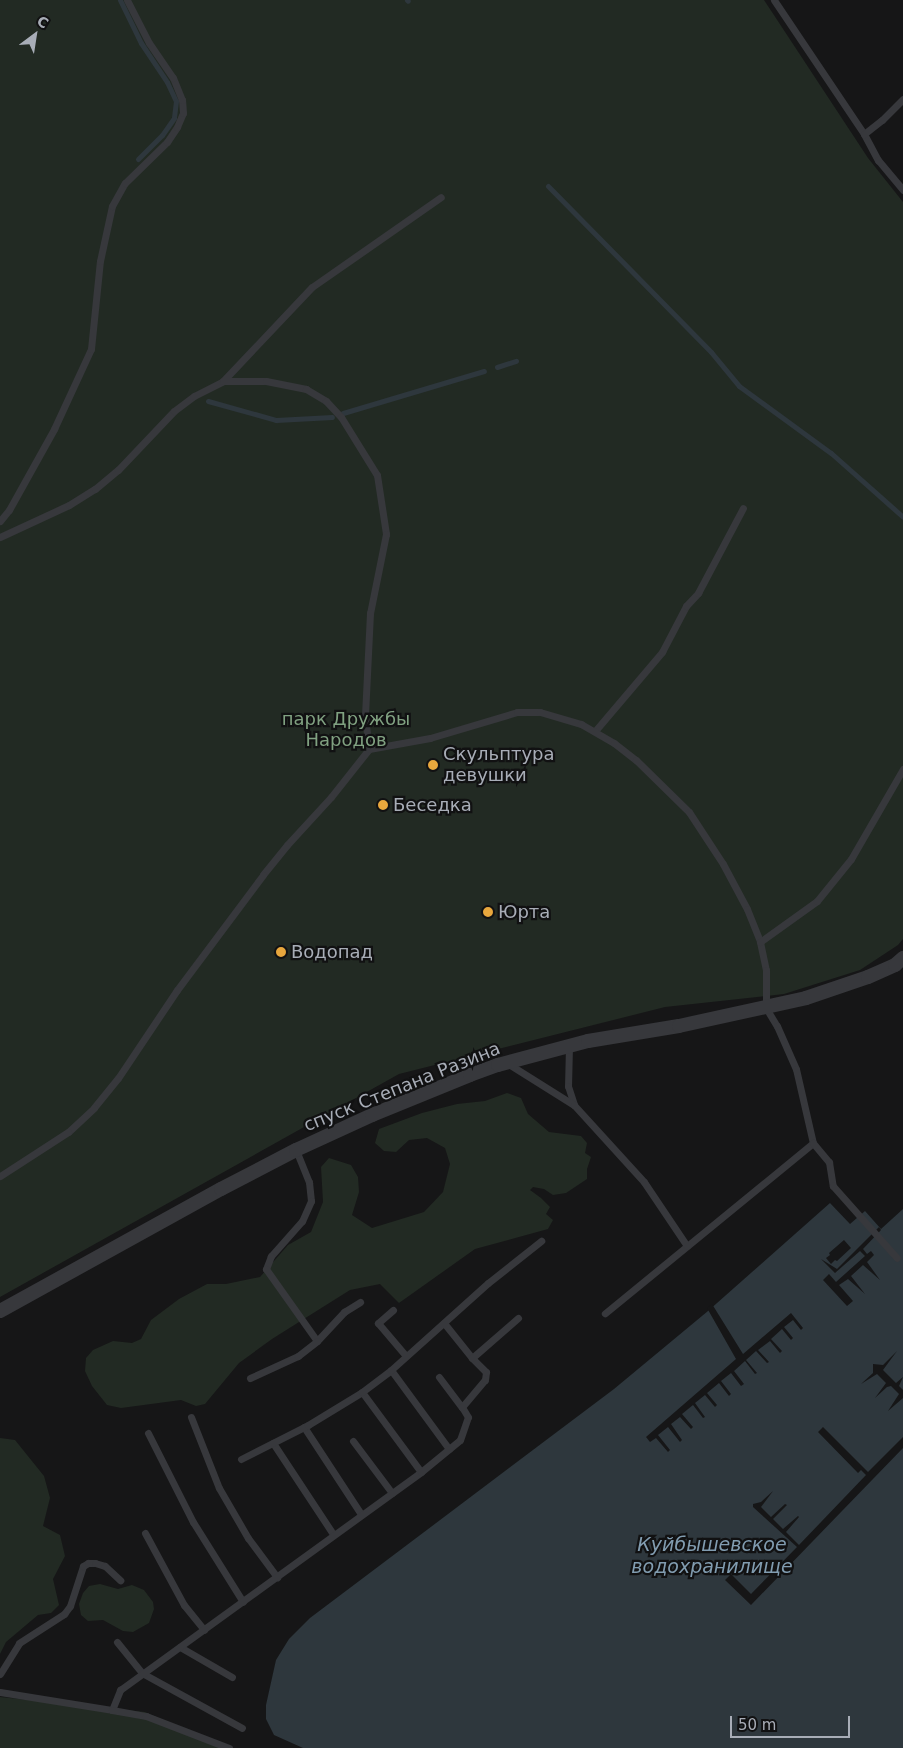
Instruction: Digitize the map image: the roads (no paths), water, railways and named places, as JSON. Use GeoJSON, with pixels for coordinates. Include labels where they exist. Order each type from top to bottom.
{"type":"FeatureCollection","features":[{"type":"Feature","properties":{"kind":"street","name":"спуск Степана Разина"},"geometry":{"type":"LineString","coordinates":[[0,1311],[221,1189],[296,1150],[372,1115],[470,1075],[588,1041],[766,1008],[841,988],[895,966],[903,958]]}},
{"type":"Feature","properties":{"kind":"lane"},"geometry":{"type":"LineString","coordinates":[[0,521],[9,510],[54,430],[91,349],[100,262],[112,206],[125,183],[167,142],[177,127],[183,113],[182,100],[173,78],[149,43],[128,0]]}},
{"type":"Feature","properties":{"kind":"lane"},"geometry":{"type":"LineString","coordinates":[[774,0],[864,134],[878,160],[903,190]]}},
{"type":"Feature","properties":{"kind":"lane"},"geometry":{"type":"LineString","coordinates":[[864,134],[882,120],[903,99]]}},
{"type":"Feature","properties":{"kind":"lane"},"geometry":{"type":"LineString","coordinates":[[0,537],[69,505],[95,490],[118,470],[174,411],[194,396],[223,381],[312,287],[441,196]]}},
{"type":"Feature","properties":{"kind":"lane"},"geometry":{"type":"LineString","coordinates":[[223,381],[266,381],[306,389],[326,401],[347,424],[377,475],[386,534],[370,613],[364,716],[369,749]]}},
{"type":"Feature","properties":{"kind":"lane"},"geometry":{"type":"LineString","coordinates":[[595,731],[662,652],[686,606],[698,593],[743,508]]}},
{"type":"Feature","properties":{"kind":"lane"},"geometry":{"type":"LineString","coordinates":[[0,1176],[68,1132],[94,1108],[118,1078],[187,975],[262,875],[286,844],[336,791],[369,749],[430,738],[517,712],[540,712],[562,718],[595,731],[636,760],[689,812],[723,864],[747,909],[760,942],[766,970],[766,1008],[777,1026],[796,1069],[813,1143],[829,1162],[833,1186],[897,1258]]}},
{"type":"Feature","properties":{"kind":"lane"},"geometry":{"type":"LineString","coordinates":[[760,942],[816,902],[851,859],[903,769]]}},
{"type":"Feature","properties":{"kind":"lane"},"geometry":{"type":"LineString","coordinates":[[570,1046],[568,1086],[574,1105]]}},
{"type":"Feature","properties":{"kind":"lane"},"geometry":{"type":"LineString","coordinates":[[507,1063],[574,1105],[644,1182],[687,1246]]}},
{"type":"Feature","properties":{"kind":"lane"},"geometry":{"type":"LineString","coordinates":[[605,1313],[813,1143]]}},
{"type":"Feature","properties":{"kind":"lane"},"geometry":{"type":"LineString","coordinates":[[296,1150],[310,1182],[311,1201],[302,1220],[271,1256],[266,1269],[317,1341]]}},
{"type":"Feature","properties":{"kind":"lane"},"geometry":{"type":"LineString","coordinates":[[241,1459],[304,1427],[362,1392],[391,1370],[488,1283],[541,1241]]}},
{"type":"Feature","properties":{"kind":"lane"},"geometry":{"type":"LineString","coordinates":[[250,1378],[298,1356],[317,1341],[344,1312],[360,1302]]}},
{"type":"Feature","properties":{"kind":"lane"},"geometry":{"type":"LineString","coordinates":[[393,1310],[378,1322],[406,1356]]}},
{"type":"Feature","properties":{"kind":"lane"},"geometry":{"type":"LineString","coordinates":[[472,1358],[518,1318]]}},
{"type":"Feature","properties":{"kind":"lane"},"geometry":{"type":"LineString","coordinates":[[444,1323],[472,1358],[486,1372],[485,1380],[462,1407]]}},
{"type":"Feature","properties":{"kind":"lane"},"geometry":{"type":"LineString","coordinates":[[391,1370],[449,1449]]}},
{"type":"Feature","properties":{"kind":"lane"},"geometry":{"type":"LineString","coordinates":[[112,1710],[120,1690],[421,1472],[460,1440],[468,1417],[439,1377]]}},
{"type":"Feature","properties":{"kind":"lane"},"geometry":{"type":"LineString","coordinates":[[362,1392],[421,1472]]}},
{"type":"Feature","properties":{"kind":"lane"},"geometry":{"type":"LineString","coordinates":[[191,1417],[219,1488],[248,1538],[277,1576]]}},
{"type":"Feature","properties":{"kind":"lane"},"geometry":{"type":"LineString","coordinates":[[304,1427],[361,1514]]}},
{"type":"Feature","properties":{"kind":"lane"},"geometry":{"type":"LineString","coordinates":[[148,1433],[193,1522],[243,1602]]}},
{"type":"Feature","properties":{"kind":"lane"},"geometry":{"type":"LineString","coordinates":[[353,1441],[392,1493]]}},
{"type":"Feature","properties":{"kind":"lane"},"geometry":{"type":"LineString","coordinates":[[273,1443],[333,1534]]}},
{"type":"Feature","properties":{"kind":"lane"},"geometry":{"type":"LineString","coordinates":[[145,1533],[184,1605],[204,1630]]}},
{"type":"Feature","properties":{"kind":"lane"},"geometry":{"type":"LineString","coordinates":[[0,1674],[19,1643],[64,1614],[70,1606],[83,1566],[88,1563],[105,1566],[120,1580]]}},
{"type":"Feature","properties":{"kind":"lane"},"geometry":{"type":"LineString","coordinates":[[117,1642],[142,1673],[242,1728]]}},
{"type":"Feature","properties":{"kind":"lane"},"geometry":{"type":"LineString","coordinates":[[180,1646],[232,1677]]}},
{"type":"Feature","properties":{"kind":"lane"},"geometry":{"type":"LineString","coordinates":[[0,1692],[146,1716],[229,1748]]}},
{"type":"Feature","properties":{"kind":"water","name":"Куйбышевское водохранилище"},"geometry":{"type":"Polygon","coordinates":[[[830,1203],[850,1224],[865,1211],[881,1229],[903,1209],[903,1748],[303,1748],[274,1735],[266,1719],[266,1705],[276,1660],[289,1639],[310,1618],[614,1389],[708,1311],[830,1203]]]}},
{"type":"Feature","properties":{"kind":"waterway"},"geometry":{"type":"LineString","coordinates":[[120,0],[141,43],[167,82],[176,101],[174,118],[162,135],[138,159]]}},
{"type":"Feature","properties":{"kind":"waterway"},"geometry":{"type":"LineString","coordinates":[[548,186],[711,352],[739,386],[831,453],[903,517]]}},
{"type":"Feature","properties":{"kind":"waterway"},"geometry":{"type":"LineString","coordinates":[[497,367],[516,361]]}},
{"type":"Feature","properties":{"kind":"waterway"},"geometry":{"type":"LineString","coordinates":[[343,413],[484,371]]}},
{"type":"Feature","properties":{"kind":"waterway"},"geometry":{"type":"LineString","coordinates":[[208,401],[276,420],[332,417]]}},
{"type":"Feature","properties":{"kind":"place","name":"Скульптура девушки"},"geometry":{"type":"Point","coordinates":[433,765]}},
{"type":"Feature","properties":{"kind":"place","name":"Беседка"},"geometry":{"type":"Point","coordinates":[383,805]}},
{"type":"Feature","properties":{"kind":"place","name":"Юрта"},"geometry":{"type":"Point","coordinates":[488,912]}},
{"type":"Feature","properties":{"kind":"place","name":"Водопад"},"geometry":{"type":"Point","coordinates":[281,952]}},
{"type":"Feature","properties":{"kind":"park label","name":"парк Дружбы Народов"},"geometry":{"type":"Point","coordinates":[346,730]}}]}
